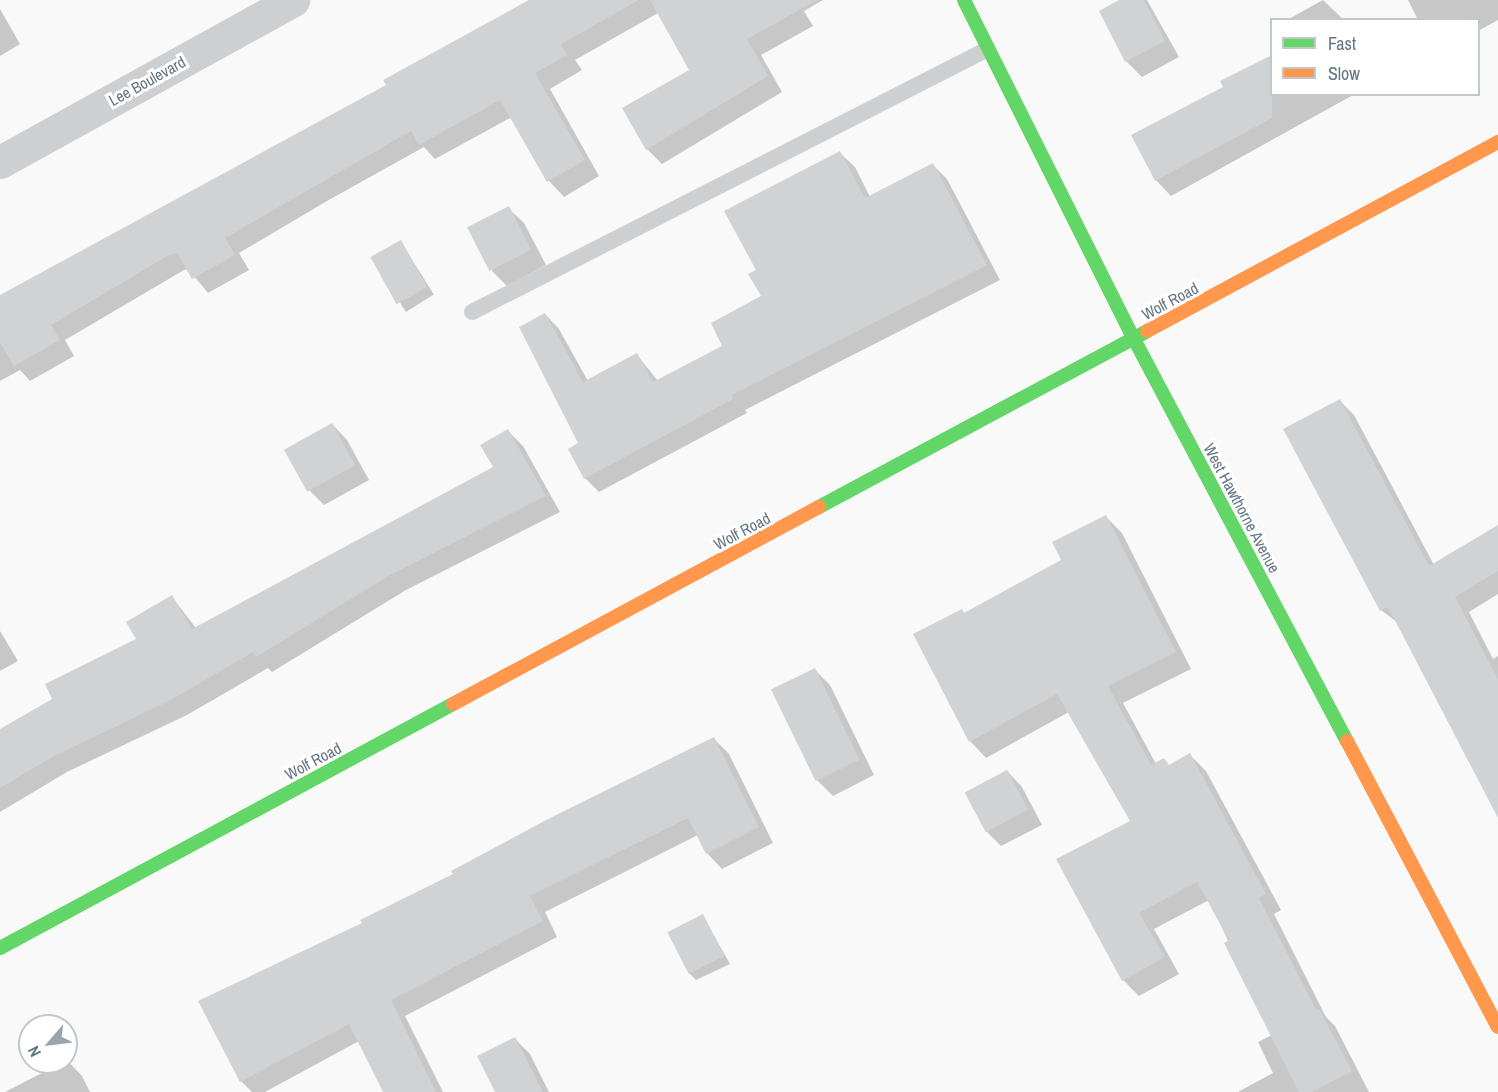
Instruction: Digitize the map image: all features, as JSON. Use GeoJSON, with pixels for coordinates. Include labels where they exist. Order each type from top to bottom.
{"type":"FeatureCollection","features":[{"type":"Feature","properties":{"kind":"main road","name":"West Hawthorne Avenue"},"geometry":{"type":"LineString","coordinates":[[964,0],[986,50],[1134,339],[1498,1028]]}},
{"type":"Feature","properties":{"kind":"main road","name":"Wolf Road"},"geometry":{"type":"LineString","coordinates":[[0,948],[1498,142]]}},
{"type":"Feature","properties":{"kind":"street","name":"Lee Boulevard"},"geometry":{"type":"LineString","coordinates":[[0,162],[293,0]]}},
{"type":"Feature","properties":{"kind":"lane"},"geometry":{"type":"LineString","coordinates":[[472,312],[986,50]]}},
{"type":"Feature","properties":{"kind":"building"},"geometry":{"type":"Polygon","coordinates":[[[529,0],[639,0],[561,44],[567,55],[535,73],[585,160],[547,182],[500,100],[419,145],[411,131],[225,238],[235,255],[192,279],[177,253],[169,255],[51,325],[60,340],[14,366],[0,342],[0,295],[386,85],[383,80],[529,0]]]}},
{"type":"Feature","properties":{"kind":"building"},"geometry":{"type":"Polygon","coordinates":[[[650,0],[817,0],[747,39],[768,76],[646,150],[622,108],[689,70],[650,0]]]}},
{"type":"Feature","properties":{"kind":"building"},"geometry":{"type":"Polygon","coordinates":[[[1119,0],[1144,0],[1165,41],[1125,62],[1099,11],[1119,0]]]}},
{"type":"Feature","properties":{"kind":"building"},"geometry":{"type":"Polygon","coordinates":[[[1270,56],[1272,118],[1155,181],[1131,135],[1223,87],[1220,81],[1270,56]]]}},
{"type":"Feature","properties":{"kind":"building"},"geometry":{"type":"Polygon","coordinates":[[[840,151],[865,198],[933,163],[987,265],[732,395],[733,399],[584,479],[568,449],[578,443],[519,327],[545,313],[583,382],[637,353],[653,382],[722,346],[711,323],[761,296],[748,274],[756,270],[724,211],[840,151]]]}},
{"type":"Feature","properties":{"kind":"building"},"geometry":{"type":"Polygon","coordinates":[[[509,206],[531,250],[489,271],[467,227],[509,206]]]}},
{"type":"Feature","properties":{"kind":"building"},"geometry":{"type":"Polygon","coordinates":[[[401,240],[427,287],[397,304],[370,257],[401,240]]]}},
{"type":"Feature","properties":{"kind":"building"},"geometry":{"type":"Polygon","coordinates":[[[1340,399],[1429,566],[1498,525],[1498,571],[1455,597],[1498,679],[1498,818],[1388,607],[1380,611],[1283,429],[1340,399]]]}},
{"type":"Feature","properties":{"kind":"building"},"geometry":{"type":"Polygon","coordinates":[[[332,423],[355,465],[307,492],[284,450],[332,423]]]}},
{"type":"Feature","properties":{"kind":"building"},"geometry":{"type":"Polygon","coordinates":[[[508,429],[546,496],[390,575],[256,657],[253,652],[171,700],[52,757],[0,788],[0,729],[52,699],[45,684],[136,639],[126,622],[172,595],[192,629],[493,467],[480,445],[508,429]]]}},
{"type":"Feature","properties":{"kind":"building"},"geometry":{"type":"Polygon","coordinates":[[[1106,515],[1176,652],[1108,686],[1151,765],[1164,758],[1169,765],[1190,753],[1266,894],[1259,898],[1316,1010],[1319,1009],[1352,1071],[1312,1092],[1299,1092],[1224,943],[1229,940],[1197,882],[1139,913],[1165,957],[1122,981],[1056,859],[1130,821],[1057,694],[969,742],[913,634],[962,609],[964,613],[1061,560],[1052,542],[1106,515]]]}},
{"type":"Feature","properties":{"kind":"building"},"geometry":{"type":"Polygon","coordinates":[[[815,668],[860,760],[816,781],[771,689],[815,668]]]}},
{"type":"Feature","properties":{"kind":"building"},"geometry":{"type":"Polygon","coordinates":[[[714,737],[759,827],[706,854],[688,818],[530,896],[543,921],[391,1000],[436,1092],[383,1092],[349,1024],[240,1082],[198,1001],[362,923],[360,920],[453,874],[451,871],[550,818],[714,737]]]}},
{"type":"Feature","properties":{"kind":"building"},"geometry":{"type":"Polygon","coordinates":[[[1007,770],[1028,810],[986,832],[965,793],[1007,770]]]}},
{"type":"Feature","properties":{"kind":"building"},"geometry":{"type":"Polygon","coordinates":[[[703,914],[724,956],[689,974],[667,932],[703,914]]]}},
{"type":"Feature","properties":{"kind":"building"},"geometry":{"type":"Polygon","coordinates":[[[515,1037],[543,1092],[495,1092],[477,1056],[515,1037]]]}},
{"type":"Feature","properties":{"kind":"traffic: fast"},"geometry":{"type":"LineString","coordinates":[[964,0],[1134,339],[1347,741]]}},
{"type":"Feature","properties":{"kind":"traffic: fast"},"geometry":{"type":"LineString","coordinates":[[819,507],[1147,331]]}},
{"type":"Feature","properties":{"kind":"traffic: fast"},"geometry":{"type":"LineString","coordinates":[[0,948],[453,704]]}},
{"type":"Feature","properties":{"kind":"traffic: slow"},"geometry":{"type":"LineString","coordinates":[[1147,331],[1498,142]]}},
{"type":"Feature","properties":{"kind":"traffic: slow"},"geometry":{"type":"LineString","coordinates":[[453,704],[819,507]]}},
{"type":"Feature","properties":{"kind":"traffic: slow"},"geometry":{"type":"LineString","coordinates":[[1347,741],[1498,1027]]}}]}
